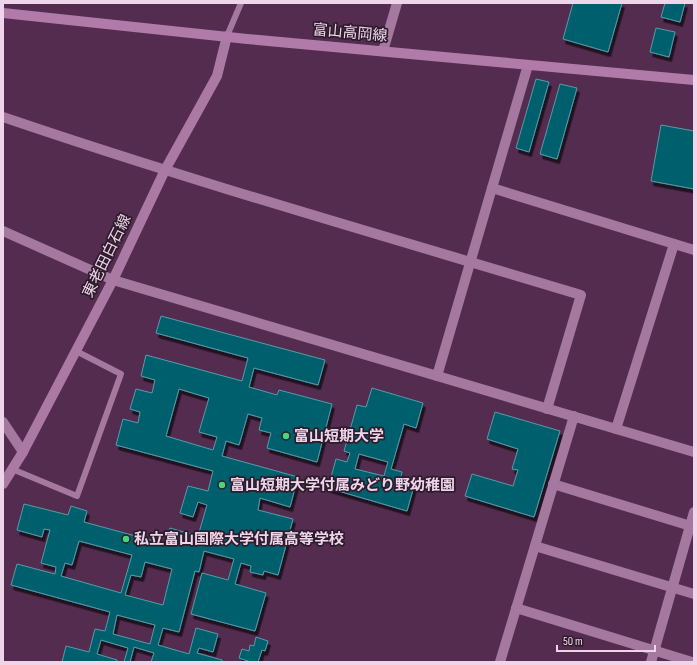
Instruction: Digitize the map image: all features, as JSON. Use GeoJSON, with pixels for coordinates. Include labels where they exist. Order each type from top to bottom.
{"type":"FeatureCollection","features":[{"type":"Feature","properties":{"kind":"main road","name":"富山高岡線"},"geometry":{"type":"LineString","coordinates":[[3,13],[227,36],[694,80]]}},
{"type":"Feature","properties":{"kind":"main road","name":"東老田白石線"},"geometry":{"type":"LineString","coordinates":[[3,483],[23,452],[113,280],[165,170],[217,76],[227,36]]}},
{"type":"Feature","properties":{"kind":"street"},"geometry":{"type":"LineString","coordinates":[[383,51],[397,3]]}},
{"type":"Feature","properties":{"kind":"street"},"geometry":{"type":"LineString","coordinates":[[437,376],[528,65]]}},
{"type":"Feature","properties":{"kind":"street"},"geometry":{"type":"LineString","coordinates":[[3,117],[165,170],[580,295],[547,409]]}},
{"type":"Feature","properties":{"kind":"street"},"geometry":{"type":"LineString","coordinates":[[492,188],[694,250]]}},
{"type":"Feature","properties":{"kind":"street"},"geometry":{"type":"LineString","coordinates":[[3,231],[113,280],[694,452]]}},
{"type":"Feature","properties":{"kind":"street"},"geometry":{"type":"LineString","coordinates":[[616,429],[674,244]]}},
{"type":"Feature","properties":{"kind":"street"},"geometry":{"type":"LineString","coordinates":[[500,662],[574,416]]}},
{"type":"Feature","properties":{"kind":"street"},"geometry":{"type":"LineString","coordinates":[[3,422],[23,452]]}},
{"type":"Feature","properties":{"kind":"street"},"geometry":{"type":"LineString","coordinates":[[553,484],[692,526]]}},
{"type":"Feature","properties":{"kind":"street"},"geometry":{"type":"LineString","coordinates":[[650,662],[692,526],[694,512]]}},
{"type":"Feature","properties":{"kind":"street"},"geometry":{"type":"LineString","coordinates":[[535,546],[694,594]]}},
{"type":"Feature","properties":{"kind":"street"},"geometry":{"type":"LineString","coordinates":[[516,608],[692,662]]}},
{"type":"Feature","properties":{"kind":"lane"},"geometry":{"type":"LineString","coordinates":[[227,36],[241,3]]}},
{"type":"Feature","properties":{"kind":"lane"},"geometry":{"type":"LineString","coordinates":[[12,469],[77,496],[121,374],[76,351]]}},
{"type":"Feature","properties":{"kind":"building"},"geometry":{"type":"Polygon","coordinates":[[[573,3],[622,3],[608,52],[563,39],[573,3]]]}},
{"type":"Feature","properties":{"kind":"building"},"geometry":{"type":"Polygon","coordinates":[[[665,3],[685,3],[680,22],[661,17],[665,3]]]}},
{"type":"Feature","properties":{"kind":"building"},"geometry":{"type":"Polygon","coordinates":[[[656,28],[675,32],[669,57],[650,52],[656,28]]]}},
{"type":"Feature","properties":{"kind":"building"},"geometry":{"type":"Polygon","coordinates":[[[536,79],[549,82],[529,152],[516,148],[536,79]]]}},
{"type":"Feature","properties":{"kind":"building"},"geometry":{"type":"Polygon","coordinates":[[[560,84],[577,88],[557,159],[540,154],[560,84]]]}},
{"type":"Feature","properties":{"kind":"building"},"geometry":{"type":"Polygon","coordinates":[[[661,125],[694,131],[694,189],[651,181],[661,125]]]}},
{"type":"Feature","properties":{"kind":"building"},"geometry":{"type":"Polygon","coordinates":[[[161,316],[325,360],[318,385],[254,368],[249,387],[277,395],[279,390],[332,404],[317,462],[267,448],[271,433],[259,430],[262,418],[248,414],[239,445],[226,441],[222,456],[298,477],[290,507],[260,498],[258,510],[293,519],[278,575],[264,571],[263,575],[250,572],[251,566],[241,563],[235,584],[266,593],[255,631],[191,614],[202,573],[228,580],[234,559],[204,551],[199,572],[195,571],[179,632],[163,628],[158,645],[189,654],[196,628],[218,634],[213,652],[199,648],[197,653],[222,660],[222,662],[151,662],[154,653],[134,647],[130,662],[124,662],[128,648],[101,640],[97,654],[117,660],[117,662],[62,662],[66,646],[89,652],[95,629],[105,631],[110,612],[11,585],[17,564],[55,574],[56,567],[41,563],[50,530],[44,529],[42,537],[17,530],[24,504],[68,515],[71,506],[87,511],[84,522],[165,544],[170,528],[198,536],[207,505],[198,502],[193,517],[180,513],[188,486],[208,491],[213,471],[116,445],[123,419],[138,423],[140,412],[130,409],[136,389],[152,393],[155,380],[141,376],[146,355],[242,381],[248,358],[156,333],[161,316]],[[179,389],[166,436],[213,450],[217,437],[199,432],[209,398],[179,389]],[[79,541],[72,565],[65,563],[61,576],[121,593],[132,555],[79,541]],[[145,562],[141,577],[131,575],[125,595],[163,605],[172,569],[145,562]],[[117,615],[113,634],[150,644],[155,625],[117,615]]]}},
{"type":"Feature","properties":{"kind":"building"},"geometry":{"type":"Polygon","coordinates":[[[372,388],[423,403],[416,428],[404,424],[391,469],[402,472],[400,482],[414,486],[407,511],[328,488],[336,459],[347,462],[350,453],[344,451],[357,405],[366,407],[372,388]],[[359,454],[355,469],[384,476],[388,462],[359,454]]]}},
{"type":"Feature","properties":{"kind":"building"},"geometry":{"type":"Polygon","coordinates":[[[495,412],[560,431],[534,517],[465,496],[472,474],[513,486],[518,470],[512,469],[518,449],[487,439],[495,412]]]}},
{"type":"Feature","properties":{"kind":"building"},"geometry":{"type":"Polygon","coordinates":[[[256,637],[268,641],[265,651],[262,650],[258,662],[251,662],[239,658],[242,649],[249,651],[250,645],[254,646],[256,637]]]}},
{"type":"Feature","properties":{"kind":"place","name":"富山短期大学"},"geometry":{"type":"Point","coordinates":[286,436]}},
{"type":"Feature","properties":{"kind":"place","name":"富山短期大学付属みどり野幼稚園"},"geometry":{"type":"Point","coordinates":[222,485]}},
{"type":"Feature","properties":{"kind":"place","name":"私立富山国際大学付属高等学校"},"geometry":{"type":"Point","coordinates":[126,539]}}]}
